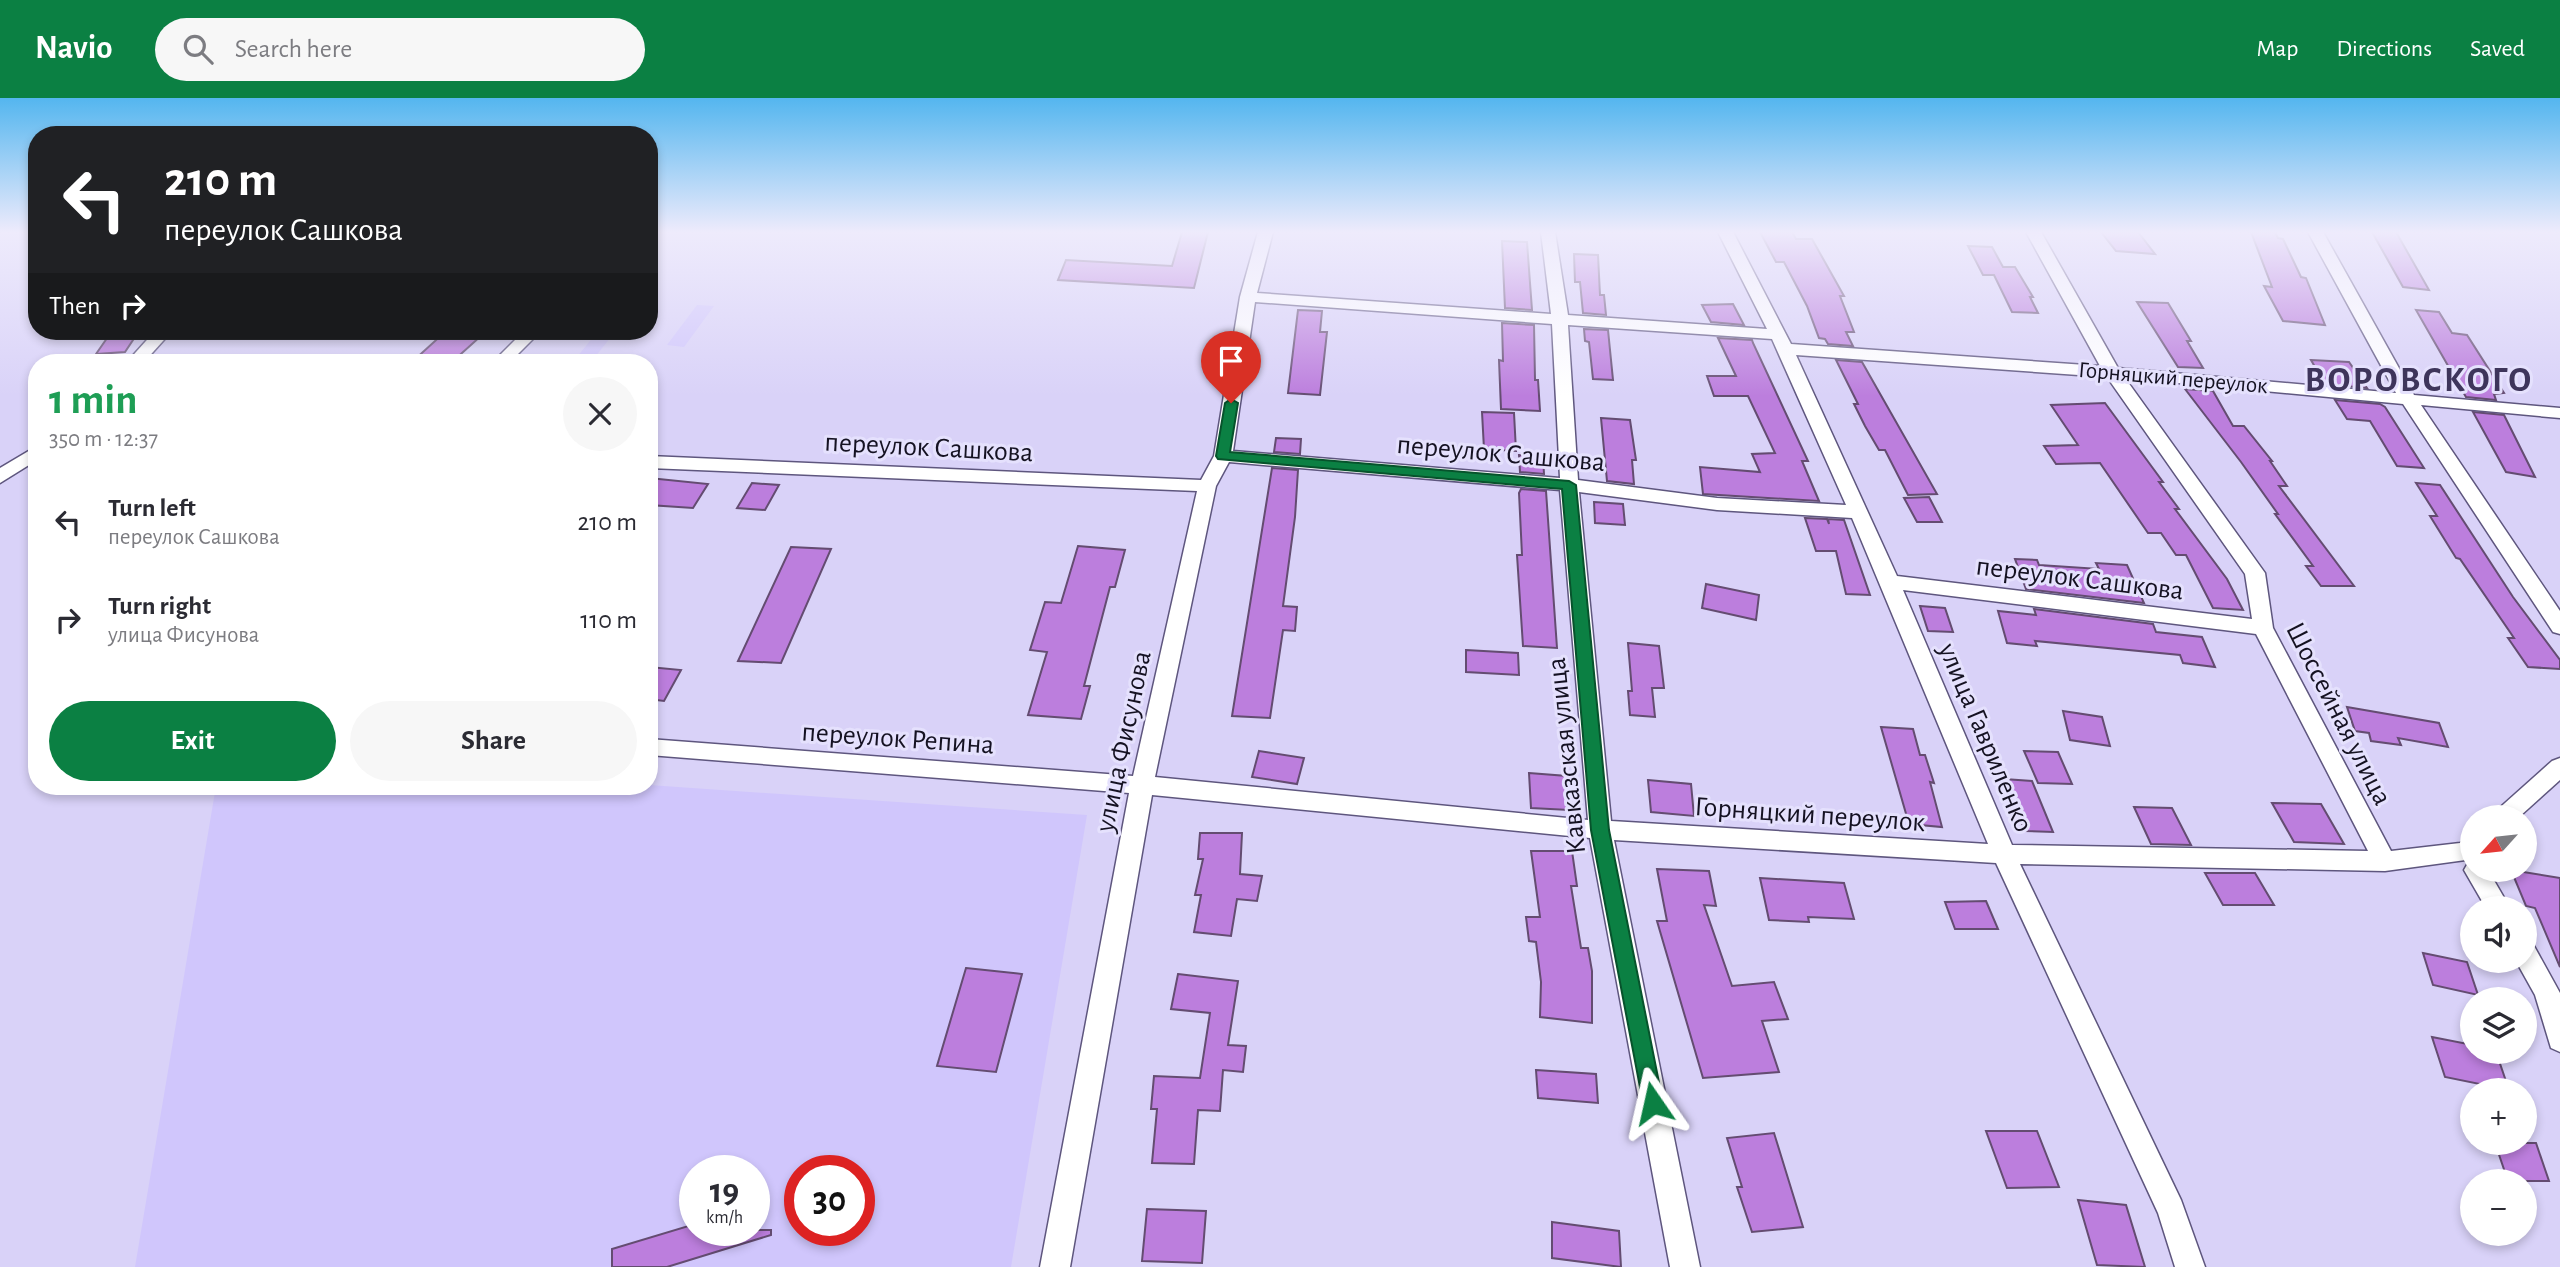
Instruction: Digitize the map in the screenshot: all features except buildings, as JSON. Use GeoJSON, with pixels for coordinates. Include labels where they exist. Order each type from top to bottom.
{"type":"FeatureCollection","features":[{"type":"Feature","properties":{"kind":"street","name":"улица Фисунова"},"geometry":{"type":"LineString","coordinates":[[1055,1267],[1142,785],[1207,486],[1223,456],[1251,287]]}},
{"type":"Feature","properties":{"kind":"street","name":"Кавказская улица"},"geometry":{"type":"LineString","coordinates":[[1556,287],[1560,318],[1569,485],[1600,830],[1685,1267]]}},
{"type":"Feature","properties":{"kind":"street","name":"улица Гавриленко"},"geometry":{"type":"LineString","coordinates":[[1753,287],[1781,342],[1890,582],[2004,854],[2171,1210],[2190,1267]]}},
{"type":"Feature","properties":{"kind":"street","name":"Шоссейная улица"},"geometry":{"type":"LineString","coordinates":[[2064,287],[2112,372],[2255,573],[2263,628],[2385,862]]}},
{"type":"Feature","properties":{"kind":"street"},"geometry":{"type":"LineString","coordinates":[[2345,287],[2407,397],[2560,626]]}},
{"type":"Feature","properties":{"kind":"street","name":"Горняцкий переулок"},"geometry":{"type":"LineString","coordinates":[[1248,297],[1560,318],[1781,342],[2560,413]]}},
{"type":"Feature","properties":{"kind":"street"},"geometry":{"type":"LineString","coordinates":[[142,354],[156,340]]}},
{"type":"Feature","properties":{"kind":"street"},"geometry":{"type":"LineString","coordinates":[[509,354],[524,340]]}},
{"type":"Feature","properties":{"kind":"street","name":"переулок Сашкова"},"geometry":{"type":"LineString","coordinates":[[1223,456],[1569,485],[1717,504],[1858,512]]}},
{"type":"Feature","properties":{"kind":"street"},"geometry":{"type":"LineString","coordinates":[[1,477],[28,458]]}},
{"type":"Feature","properties":{"kind":"street","name":"переулок Сашкова"},"geometry":{"type":"LineString","coordinates":[[658,462],[1207,486]]}},
{"type":"Feature","properties":{"kind":"street","name":"переулок Сашкова"},"geometry":{"type":"LineString","coordinates":[[1890,582],[2263,628]]}},
{"type":"Feature","properties":{"kind":"street","name":"переулок Репина"},"geometry":{"type":"LineString","coordinates":[[658,748],[1142,785]]}},
{"type":"Feature","properties":{"kind":"street"},"geometry":{"type":"LineString","coordinates":[[2517,805],[2560,767]]}},
{"type":"Feature","properties":{"kind":"street","name":"Горняцкий переулок"},"geometry":{"type":"LineString","coordinates":[[1142,785],[1600,830],[2004,854],[2385,862],[2460,859]]}},
{"type":"Feature","properties":{"kind":"street"},"geometry":{"type":"LineString","coordinates":[[2536,973],[2547,992],[2560,1040]]}},
{"type":"Feature","properties":{"kind":"shaded area"},"geometry":{"type":"Polygon","coordinates":[[[697,305],[714,306],[684,347],[667,345],[697,305]]]}},
{"type":"Feature","properties":{"kind":"shaded area"},"geometry":{"type":"Polygon","coordinates":[[[591,340],[609,340],[597,354],[579,354],[591,340]]]}},
{"type":"Feature","properties":{"kind":"shaded area"},"geometry":{"type":"Polygon","coordinates":[[[658,786],[1087,815],[1011,1267],[135,1267],[214,795],[658,795],[658,786]]]}},
{"type":"Feature","properties":{"kind":"district","name":"ВОРОВСКОГО"},"geometry":{"type":"Point","coordinates":[2419,379]}},
{"type":"Feature","properties":{"kind":"route"},"geometry":{"type":"LineString","coordinates":[[1231,403],[1223,456],[1569,485],[1600,830],[1653,1103]]}}]}
